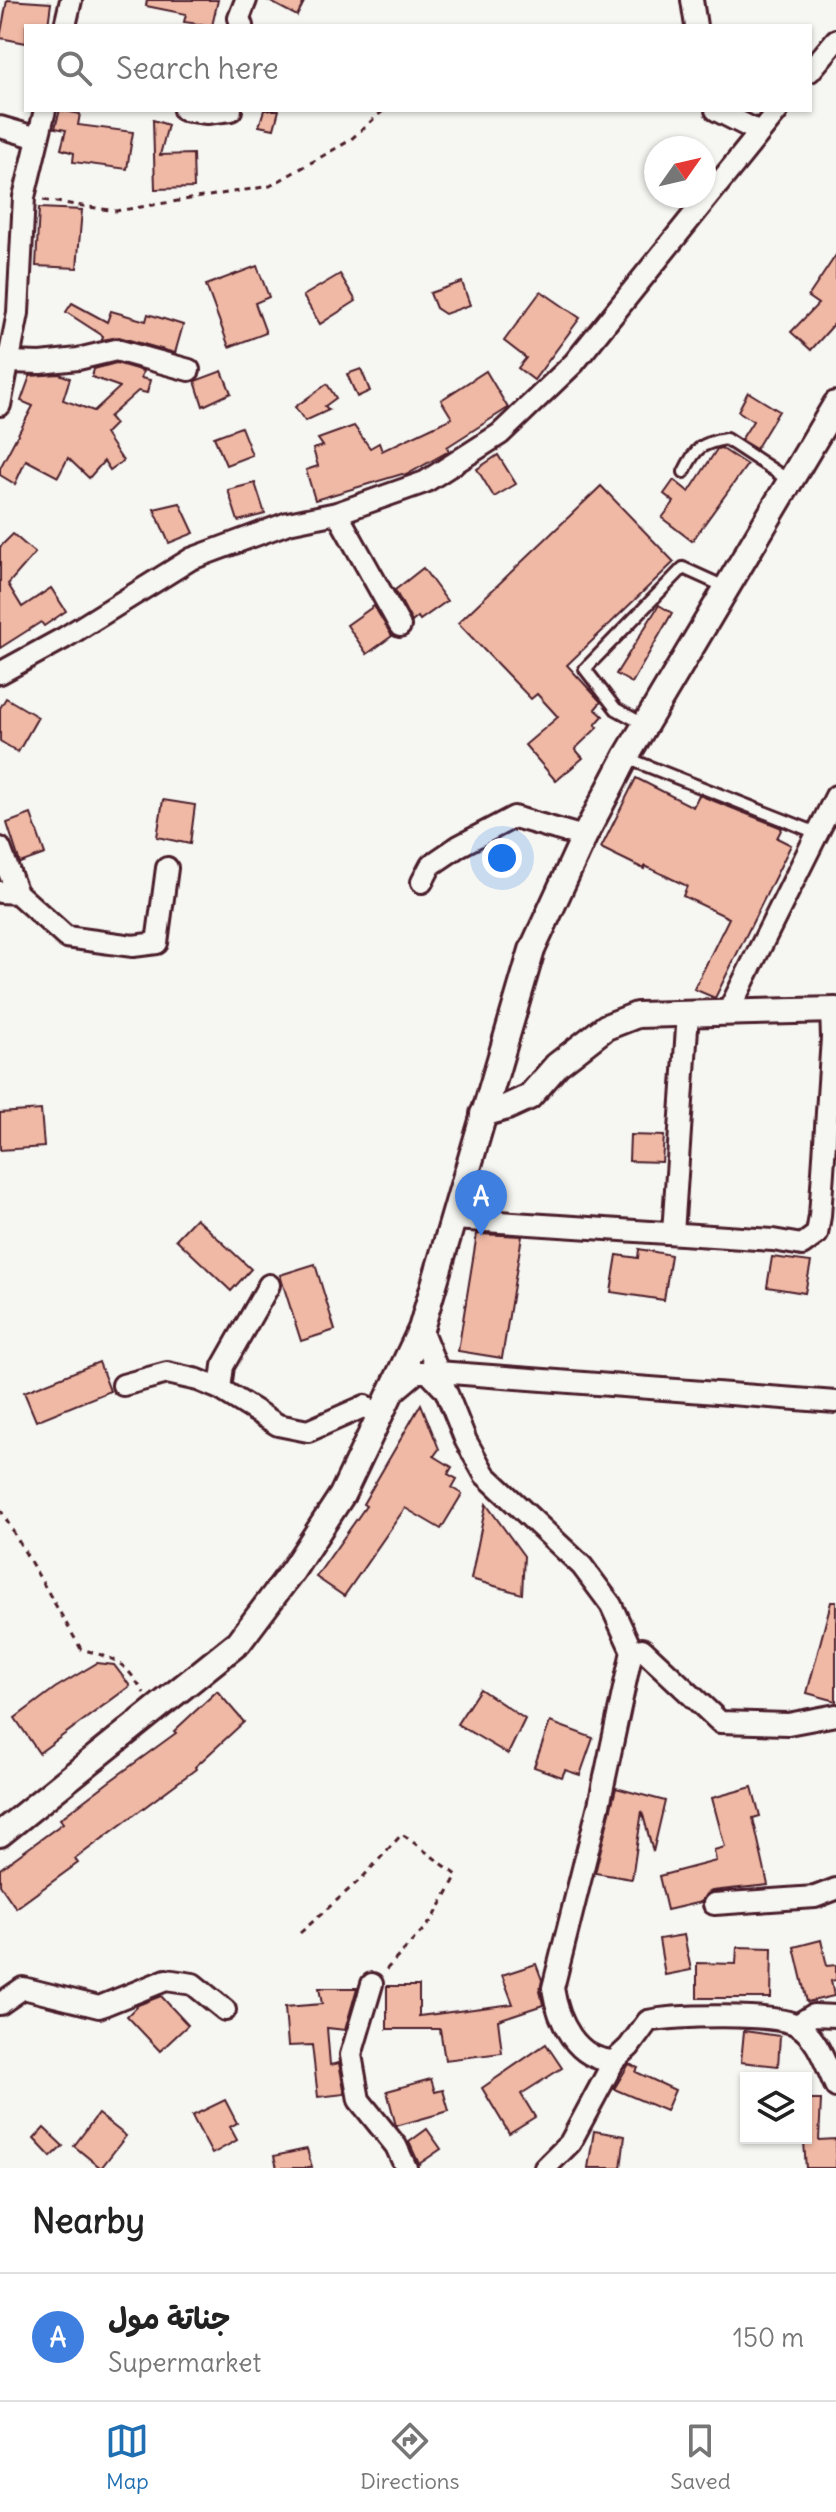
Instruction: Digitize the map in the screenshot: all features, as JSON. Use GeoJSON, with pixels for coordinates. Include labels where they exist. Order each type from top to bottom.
{"type":"FeatureCollection","features":[{"type":"Feature","properties":{"kind":"street"},"geometry":{"type":"LineString","coordinates":[[65,24],[71,0]]}},
{"type":"Feature","properties":{"kind":"street"},"geometry":{"type":"LineString","coordinates":[[241,24],[239,18],[246,0]]}},
{"type":"Feature","properties":{"kind":"street"},"geometry":{"type":"LineString","coordinates":[[692,0],[696,24]]}},
{"type":"Feature","properties":{"kind":"street"},"geometry":{"type":"LineString","coordinates":[[812,69],[836,40]]}},
{"type":"Feature","properties":{"kind":"street"},"geometry":{"type":"LineString","coordinates":[[0,405],[18,313],[24,197],[44,112]]}},
{"type":"Feature","properties":{"kind":"street"},"geometry":{"type":"LineString","coordinates":[[720,112],[759,132]]}},
{"type":"Feature","properties":{"kind":"street"},"geometry":{"type":"LineString","coordinates":[[0,673],[64,638],[191,559],[288,523],[337,513],[425,482],[500,434],[574,363],[776,112]]}},
{"type":"Feature","properties":{"kind":"street"},"geometry":{"type":"LineString","coordinates":[[0,127],[38,138]]}},
{"type":"Feature","properties":{"kind":"street"},"geometry":{"type":"LineString","coordinates":[[9,362],[78,359],[116,350],[189,370]]}},
{"type":"Feature","properties":{"kind":"street"},"geometry":{"type":"LineString","coordinates":[[0,1834],[239,1642],[293,1570],[342,1495],[421,1329],[532,950],[584,837],[626,757],[836,404]]}},
{"type":"Feature","properties":{"kind":"street"},"geometry":{"type":"LineString","coordinates":[[337,513],[400,626]]}},
{"type":"Feature","properties":{"kind":"street"},"geometry":{"type":"LineString","coordinates":[[728,1012],[836,796]]}},
{"type":"Feature","properties":{"kind":"street"},"geometry":{"type":"LineString","coordinates":[[422,882],[431,865],[459,846],[514,817],[584,837]]}},
{"type":"Feature","properties":{"kind":"street"},"geometry":{"type":"LineString","coordinates":[[0,848],[9,892],[66,937],[133,946],[157,943],[167,868]]}},
{"type":"Feature","properties":{"kind":"street"},"geometry":{"type":"LineString","coordinates":[[454,1219],[802,1245],[817,1234],[834,1010],[637,1015],[606,1027],[557,1065],[529,1097],[483,1114]]}},
{"type":"Feature","properties":{"kind":"street"},"geometry":{"type":"LineString","coordinates":[[673,1233],[688,1013]]}},
{"type":"Feature","properties":{"kind":"street"},"geometry":{"type":"LineString","coordinates":[[220,1389],[223,1366],[269,1285]]}},
{"type":"Feature","properties":{"kind":"street"},"geometry":{"type":"LineString","coordinates":[[421,1329],[466,1441],[485,1475],[582,1566],[611,1605],[632,1651],[599,1805],[553,1988],[557,2012],[570,2035],[589,2056],[614,2061]]}},
{"type":"Feature","properties":{"kind":"street"},"geometry":{"type":"LineString","coordinates":[[123,1385],[167,1373],[220,1389],[278,1425],[308,1431],[365,1406],[384,1406],[417,1372],[428,1372],[442,1381],[836,1402]]}},
{"type":"Feature","properties":{"kind":"street"},"geometry":{"type":"LineString","coordinates":[[632,1651],[642,1649],[720,1722],[788,1724],[836,1715]]}},
{"type":"Feature","properties":{"kind":"street"},"geometry":{"type":"LineString","coordinates":[[714,1904],[815,1897],[836,1889]]}},
{"type":"Feature","properties":{"kind":"street"},"geometry":{"type":"LineString","coordinates":[[0,2004],[23,1988],[99,2007],[166,1980],[193,1984],[225,2010]]}},
{"type":"Feature","properties":{"kind":"street"},"geometry":{"type":"LineString","coordinates":[[372,1984],[351,2055],[359,2100],[396,2146],[406,2168]]}},
{"type":"Feature","properties":{"kind":"street"},"geometry":{"type":"LineString","coordinates":[[797,2025],[813,2015],[836,2016]]}},
{"type":"Feature","properties":{"kind":"street"},"geometry":{"type":"LineString","coordinates":[[545,2168],[570,2143],[614,2061],[648,2021],[666,2017],[770,2016],[797,2025],[816,2043],[836,2087]]}},
{"type":"Feature","properties":{"kind":"lane"},"geometry":{"type":"LineString","coordinates":[[684,472],[694,452],[708,441],[726,439],[790,481]]}},
{"type":"Feature","properties":{"kind":"lane"},"geometry":{"type":"LineString","coordinates":[[645,725],[616,709],[585,669],[683,568],[727,587]]}},
{"type":"Feature","properties":{"kind":"lane"},"geometry":{"type":"LineString","coordinates":[[626,757],[817,833]]}},
{"type":"Feature","properties":{"kind":"path"},"geometry":{"type":"LineString","coordinates":[[24,197],[116,211],[270,186],[349,141],[382,112]]}},
{"type":"Feature","properties":{"kind":"path"},"geometry":{"type":"LineString","coordinates":[[0,1509],[81,1649],[127,1666],[155,1710]]}},
{"type":"Feature","properties":{"kind":"path"},"geometry":{"type":"LineString","coordinates":[[300,1933],[363,1877],[402,1834],[457,1875],[433,1919],[372,1984]]}},
{"type":"Feature","properties":{"kind":"building"},"geometry":{"type":"Polygon","coordinates":[[[7,0],[51,3],[48,24],[24,24],[24,43],[0,38],[7,0]]]}},
{"type":"Feature","properties":{"kind":"building"},"geometry":{"type":"Polygon","coordinates":[[[147,0],[218,0],[212,24],[184,22],[186,14],[146,6],[147,0]]]}},
{"type":"Feature","properties":{"kind":"building"},"geometry":{"type":"Polygon","coordinates":[[[267,0],[305,0],[297,16],[267,0]]]}},
{"type":"Feature","properties":{"kind":"building"},"geometry":{"type":"Polygon","coordinates":[[[59,112],[70,112],[80,114],[78,125],[133,132],[127,169],[73,162],[74,153],[61,149],[66,130],[55,128],[59,112]]]}},
{"type":"Feature","properties":{"kind":"building"},"geometry":{"type":"Polygon","coordinates":[[[263,112],[278,112],[274,129],[259,126],[263,112]]]}},
{"type":"Feature","properties":{"kind":"building"},"geometry":{"type":"Polygon","coordinates":[[[153,120],[168,125],[160,155],[193,154],[194,188],[155,189],[153,120]]]}},
{"type":"Feature","properties":{"kind":"building"},"geometry":{"type":"Polygon","coordinates":[[[39,208],[82,210],[77,268],[36,266],[39,208]]]}},
{"type":"Feature","properties":{"kind":"building"},"geometry":{"type":"Polygon","coordinates":[[[836,255],[836,322],[811,350],[791,332],[818,304],[808,297],[836,255]]]}},
{"type":"Feature","properties":{"kind":"building"},"geometry":{"type":"Polygon","coordinates":[[[257,266],[269,297],[255,303],[266,333],[229,347],[206,285],[257,266]]]}},
{"type":"Feature","properties":{"kind":"building"},"geometry":{"type":"Polygon","coordinates":[[[340,274],[356,301],[320,324],[303,296],[340,274]]]}},
{"type":"Feature","properties":{"kind":"building"},"geometry":{"type":"Polygon","coordinates":[[[462,282],[470,305],[445,314],[436,308],[430,293],[462,282]]]}},
{"type":"Feature","properties":{"kind":"building"},"geometry":{"type":"Polygon","coordinates":[[[541,291],[580,318],[534,380],[518,368],[526,358],[504,341],[541,291]]]}},
{"type":"Feature","properties":{"kind":"building"},"geometry":{"type":"Polygon","coordinates":[[[72,303],[107,322],[111,311],[146,321],[148,314],[183,325],[175,353],[119,337],[102,340],[103,336],[66,312],[72,303]]]}},
{"type":"Feature","properties":{"kind":"building"},"geometry":{"type":"Polygon","coordinates":[[[116,363],[143,371],[141,378],[150,380],[147,393],[138,391],[109,417],[115,424],[105,434],[123,461],[110,470],[104,461],[89,478],[68,458],[58,477],[26,460],[15,484],[0,475],[0,468],[33,406],[21,401],[30,376],[59,374],[70,378],[63,400],[94,411],[120,387],[92,377],[94,369],[116,363]]]}},
{"type":"Feature","properties":{"kind":"building"},"geometry":{"type":"Polygon","coordinates":[[[361,369],[370,391],[357,397],[347,374],[361,369]]]}},
{"type":"Feature","properties":{"kind":"building"},"geometry":{"type":"Polygon","coordinates":[[[222,371],[231,393],[203,406],[195,381],[222,371]]]}},
{"type":"Feature","properties":{"kind":"building"},"geometry":{"type":"Polygon","coordinates":[[[486,371],[508,408],[447,447],[449,451],[406,475],[315,500],[306,470],[318,466],[313,449],[323,446],[318,439],[354,426],[370,448],[379,443],[382,451],[452,418],[441,400],[486,371]]]}},
{"type":"Feature","properties":{"kind":"building"},"geometry":{"type":"Polygon","coordinates":[[[327,384],[336,398],[325,406],[329,410],[305,421],[295,407],[327,384]]]}},
{"type":"Feature","properties":{"kind":"building"},"geometry":{"type":"Polygon","coordinates":[[[748,392],[779,411],[756,449],[741,440],[753,421],[738,411],[748,392]]]}},
{"type":"Feature","properties":{"kind":"building"},"geometry":{"type":"Polygon","coordinates":[[[241,427],[252,455],[226,465],[214,437],[241,427]]]}},
{"type":"Feature","properties":{"kind":"building"},"geometry":{"type":"Polygon","coordinates":[[[721,448],[747,465],[692,541],[662,518],[674,502],[664,494],[674,480],[689,492],[717,449],[721,448]]]}},
{"type":"Feature","properties":{"kind":"building"},"geometry":{"type":"Polygon","coordinates":[[[498,455],[516,484],[494,497],[477,469],[498,455]]]}},
{"type":"Feature","properties":{"kind":"building"},"geometry":{"type":"Polygon","coordinates":[[[255,483],[265,514],[238,521],[228,490],[255,483]]]}},
{"type":"Feature","properties":{"kind":"building"},"geometry":{"type":"Polygon","coordinates":[[[601,486],[674,562],[567,665],[601,702],[595,709],[603,716],[595,725],[598,727],[575,749],[583,758],[556,781],[525,745],[558,717],[537,694],[531,699],[458,623],[601,486]]]}},
{"type":"Feature","properties":{"kind":"building"},"geometry":{"type":"Polygon","coordinates":[[[180,503],[194,533],[169,543],[154,509],[180,503]]]}},
{"type":"Feature","properties":{"kind":"building"},"geometry":{"type":"Polygon","coordinates":[[[13,534],[35,553],[8,584],[22,607],[51,588],[66,611],[44,626],[41,622],[0,648],[0,547],[13,534]]]}},
{"type":"Feature","properties":{"kind":"building"},"geometry":{"type":"Polygon","coordinates":[[[423,568],[447,601],[420,620],[418,617],[412,622],[395,590],[423,568]]]}},
{"type":"Feature","properties":{"kind":"building"},"geometry":{"type":"Polygon","coordinates":[[[659,605],[672,613],[632,683],[616,674],[659,605]]]}},
{"type":"Feature","properties":{"kind":"building"},"geometry":{"type":"Polygon","coordinates":[[[374,606],[392,636],[367,654],[347,625],[374,606]]]}},
{"type":"Feature","properties":{"kind":"building"},"geometry":{"type":"Polygon","coordinates":[[[6,698],[38,717],[18,752],[0,741],[0,708],[6,698]]]}},
{"type":"Feature","properties":{"kind":"building"},"geometry":{"type":"Polygon","coordinates":[[[636,778],[693,807],[699,795],[782,828],[777,838],[791,845],[715,998],[694,989],[729,918],[683,896],[687,886],[601,848],[636,778]]]}},
{"type":"Feature","properties":{"kind":"building"},"geometry":{"type":"Polygon","coordinates":[[[163,800],[195,805],[190,844],[157,837],[163,800]]]}},
{"type":"Feature","properties":{"kind":"building"},"geometry":{"type":"Polygon","coordinates":[[[31,814],[45,854],[20,863],[7,823],[31,814]]]}},
{"type":"Feature","properties":{"kind":"building"},"geometry":{"type":"Polygon","coordinates":[[[41,1110],[44,1147],[0,1150],[0,1113],[41,1110]]]}},
{"type":"Feature","properties":{"kind":"building"},"geometry":{"type":"Polygon","coordinates":[[[630,1135],[664,1136],[662,1162],[629,1161],[630,1135]]]}},
{"type":"Feature","properties":{"kind":"building"},"geometry":{"type":"Polygon","coordinates":[[[196,1218],[251,1269],[231,1291],[176,1239],[196,1218]]]}},
{"type":"Feature","properties":{"kind":"building"},"geometry":{"type":"Polygon","coordinates":[[[477,1234],[522,1236],[502,1358],[458,1351],[477,1234]]]}},
{"type":"Feature","properties":{"kind":"building"},"geometry":{"type":"Polygon","coordinates":[[[639,1249],[671,1255],[664,1300],[611,1292],[617,1255],[638,1258],[639,1249]]]}},
{"type":"Feature","properties":{"kind":"building"},"geometry":{"type":"Polygon","coordinates":[[[772,1257],[811,1262],[805,1293],[767,1287],[772,1257]]]}},
{"type":"Feature","properties":{"kind":"building"},"geometry":{"type":"Polygon","coordinates":[[[315,1264],[335,1330],[301,1341],[280,1275],[315,1264]]]}},
{"type":"Feature","properties":{"kind":"building"},"geometry":{"type":"Polygon","coordinates":[[[99,1362],[110,1391],[36,1421],[24,1392],[99,1362]]]}},
{"type":"Feature","properties":{"kind":"building"},"geometry":{"type":"Polygon","coordinates":[[[421,1404],[439,1449],[434,1456],[452,1467],[448,1474],[457,1479],[452,1488],[462,1494],[441,1529],[405,1508],[344,1596],[316,1577],[366,1506],[363,1504],[421,1404]]]}},
{"type":"Feature","properties":{"kind":"building"},"geometry":{"type":"Polygon","coordinates":[[[486,1504],[524,1556],[522,1594],[471,1579],[486,1504]]]}},
{"type":"Feature","properties":{"kind":"building"},"geometry":{"type":"Polygon","coordinates":[[[831,1602],[836,1602],[836,1701],[807,1693],[831,1602]]]}},
{"type":"Feature","properties":{"kind":"building"},"geometry":{"type":"Polygon","coordinates":[[[97,1663],[114,1665],[130,1686],[39,1753],[15,1718],[55,1688],[97,1663]]]}},
{"type":"Feature","properties":{"kind":"building"},"geometry":{"type":"Polygon","coordinates":[[[480,1689],[525,1719],[508,1754],[457,1724],[480,1689]]]}},
{"type":"Feature","properties":{"kind":"building"},"geometry":{"type":"Polygon","coordinates":[[[217,1691],[244,1722],[196,1769],[75,1859],[78,1863],[16,1908],[0,1885],[0,1869],[63,1823],[60,1819],[176,1733],[174,1731],[217,1691]]]}},
{"type":"Feature","properties":{"kind":"building"},"geometry":{"type":"Polygon","coordinates":[[[550,1722],[593,1738],[580,1775],[565,1770],[562,1777],[534,1767],[550,1722]]]}},
{"type":"Feature","properties":{"kind":"building"},"geometry":{"type":"Polygon","coordinates":[[[752,1787],[760,1816],[753,1818],[768,1885],[712,1891],[701,1902],[667,1910],[659,1876],[716,1861],[714,1850],[725,1847],[712,1798],[752,1787]]]}},
{"type":"Feature","properties":{"kind":"building"},"geometry":{"type":"Polygon","coordinates":[[[616,1788],[665,1801],[653,1852],[642,1811],[632,1879],[595,1873],[616,1788]]]}},
{"type":"Feature","properties":{"kind":"building"},"geometry":{"type":"Polygon","coordinates":[[[684,1935],[691,1970],[665,1975],[659,1939],[684,1935]]]}},
{"type":"Feature","properties":{"kind":"building"},"geometry":{"type":"Polygon","coordinates":[[[821,1940],[827,1966],[836,1965],[836,1980],[831,1981],[834,1996],[807,2002],[794,1947],[821,1940]]]}},
{"type":"Feature","properties":{"kind":"building"},"geometry":{"type":"Polygon","coordinates":[[[737,1947],[772,1948],[771,1998],[697,1998],[697,1963],[736,1964],[737,1947]]]}},
{"type":"Feature","properties":{"kind":"building"},"geometry":{"type":"Polygon","coordinates":[[[536,1964],[542,1980],[543,2005],[498,2020],[502,2053],[445,2060],[440,2029],[387,2029],[387,1986],[419,1986],[419,2016],[513,2004],[502,1975],[536,1964]]]}},
{"type":"Feature","properties":{"kind":"building"},"geometry":{"type":"Polygon","coordinates":[[[319,1988],[357,1988],[345,2030],[327,2028],[330,2065],[339,2063],[345,2094],[318,2097],[312,2045],[288,2046],[285,2007],[322,2004],[319,1988]]]}},
{"type":"Feature","properties":{"kind":"building"},"geometry":{"type":"Polygon","coordinates":[[[161,1996],[188,2025],[160,2051],[127,2016],[138,2005],[161,1996]]]}},
{"type":"Feature","properties":{"kind":"building"},"geometry":{"type":"Polygon","coordinates":[[[744,2031],[780,2036],[778,2066],[741,2062],[744,2031]]]}},
{"type":"Feature","properties":{"kind":"building"},"geometry":{"type":"Polygon","coordinates":[[[546,2044],[562,2068],[521,2094],[535,2117],[509,2133],[482,2088],[546,2044]]]}},
{"type":"Feature","properties":{"kind":"building"},"geometry":{"type":"Polygon","coordinates":[[[629,2064],[638,2068],[636,2072],[675,2090],[666,2111],[614,2089],[629,2064]]]}},
{"type":"Feature","properties":{"kind":"building"},"geometry":{"type":"Polygon","coordinates":[[[431,2079],[435,2092],[443,2090],[449,2111],[396,2126],[387,2091],[431,2079]]]}},
{"type":"Feature","properties":{"kind":"building"},"geometry":{"type":"Polygon","coordinates":[[[225,2100],[237,2123],[230,2127],[237,2140],[212,2154],[192,2116],[225,2100]]]}},
{"type":"Feature","properties":{"kind":"building"},"geometry":{"type":"Polygon","coordinates":[[[812,2100],[821,2100],[819,2140],[836,2139],[836,2168],[806,2168],[804,2144],[812,2144],[812,2100]]]}},
{"type":"Feature","properties":{"kind":"building"},"geometry":{"type":"Polygon","coordinates":[[[98,2114],[126,2136],[101,2168],[74,2146],[98,2114]]]}},
{"type":"Feature","properties":{"kind":"building"},"geometry":{"type":"Polygon","coordinates":[[[44,2128],[63,2146],[51,2157],[34,2139],[44,2128]]]}},
{"type":"Feature","properties":{"kind":"building"},"geometry":{"type":"Polygon","coordinates":[[[427,2129],[441,2149],[419,2164],[409,2142],[427,2129]]]}},
{"type":"Feature","properties":{"kind":"building"},"geometry":{"type":"Polygon","coordinates":[[[594,2131],[625,2136],[621,2168],[588,2168],[594,2131]]]}},
{"type":"Feature","properties":{"kind":"building"},"geometry":{"type":"Polygon","coordinates":[[[307,2149],[312,2168],[277,2168],[274,2156],[307,2149]]]}},
{"type":"Feature","properties":{"kind":"place","name":"جناتة مول"},"geometry":{"type":"Point","coordinates":[481,1236]}}]}
